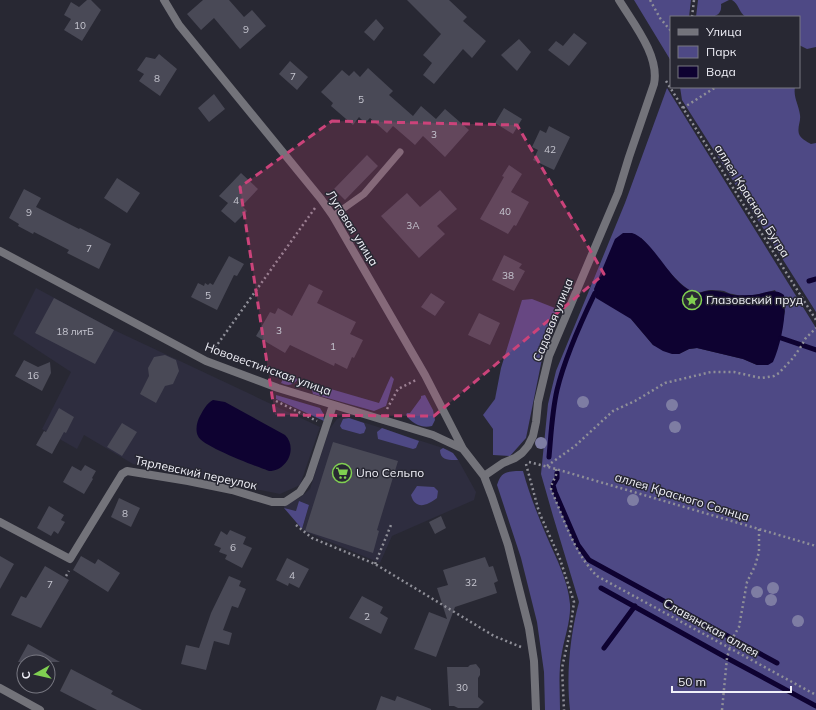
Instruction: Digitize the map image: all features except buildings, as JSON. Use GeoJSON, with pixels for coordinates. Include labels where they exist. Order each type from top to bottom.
{"type":"FeatureCollection","features":[{"type":"Feature","properties":{"kind":"street","name":"Луговая улица"},"geometry":{"type":"LineString","coordinates":[[164,0],[179,25],[321,199],[333,216],[425,375],[462,449]]}},
{"type":"Feature","properties":{"kind":"street","name":"Садовая улица"},"geometry":{"type":"LineString","coordinates":[[484,476],[503,463],[522,453],[528,446],[533,436],[538,402],[549,356],[618,193],[654,84],[656,72],[650,53],[619,0]]}},
{"type":"Feature","properties":{"kind":"street","name":"Нововестинская улица"},"geometry":{"type":"LineString","coordinates":[[0,251],[206,360],[278,388],[433,435],[462,449],[484,476]]}},
{"type":"Feature","properties":{"kind":"street","name":"Тярлевский переулок"},"geometry":{"type":"LineString","coordinates":[[0,522],[73,561],[122,474],[127,471],[232,490],[274,502],[285,502],[300,492],[309,478],[333,405]]}},
{"type":"Feature","properties":{"kind":"street"},"geometry":{"type":"LineString","coordinates":[[484,476],[508,545],[529,628],[536,710]]}},
{"type":"Feature","properties":{"kind":"street"},"geometry":{"type":"LineString","coordinates":[[0,688],[40,710]]}},
{"type":"Feature","properties":{"kind":"lane"},"geometry":{"type":"LineString","coordinates":[[333,216],[364,194],[400,152]]}},
{"type":"Feature","properties":{"kind":"path"},"geometry":{"type":"LineString","coordinates":[[650,0],[660,18],[670,30]]}},
{"type":"Feature","properties":{"kind":"path"},"geometry":{"type":"LineString","coordinates":[[692,16],[694,0]]}},
{"type":"Feature","properties":{"kind":"path","name":"аллея Красного Бугра"},"geometry":{"type":"LineString","coordinates":[[675,88],[673,92],[816,320]]}},
{"type":"Feature","properties":{"kind":"path"},"geometry":{"type":"LineString","coordinates":[[683,108],[714,88]]}},
{"type":"Feature","properties":{"kind":"path"},"geometry":{"type":"LineString","coordinates":[[206,360],[321,199]]}},
{"type":"Feature","properties":{"kind":"path"},"geometry":{"type":"LineString","coordinates":[[547,466],[576,446],[613,411],[635,401],[665,383],[711,372],[734,372],[761,378],[774,376],[789,363],[805,339],[816,328]]}},
{"type":"Feature","properties":{"kind":"path"},"geometry":{"type":"LineString","coordinates":[[381,420],[398,389],[425,375]]}},
{"type":"Feature","properties":{"kind":"path"},"geometry":{"type":"LineString","coordinates":[[525,462],[539,512],[560,559],[574,602],[570,632],[562,668],[564,710]]}},
{"type":"Feature","properties":{"kind":"path","name":"аллея Красного Солнца"},"geometry":{"type":"LineString","coordinates":[[542,465],[816,546]]}},
{"type":"Feature","properties":{"kind":"path","name":"Славянская аллея"},"geometry":{"type":"LineString","coordinates":[[556,468],[557,473],[551,486],[553,494],[578,552],[597,576],[816,695]]}},
{"type":"Feature","properties":{"kind":"path"},"geometry":{"type":"LineString","coordinates":[[296,525],[312,538],[376,564],[494,636],[532,651]]}},
{"type":"Feature","properties":{"kind":"path"},"geometry":{"type":"LineString","coordinates":[[376,564],[391,525]]}},
{"type":"Feature","properties":{"kind":"path"},"geometry":{"type":"LineString","coordinates":[[722,710],[729,648],[739,627],[748,582],[759,552],[759,529]]}},
{"type":"Feature","properties":{"kind":"highlighted area"},"geometry":{"type":"Polygon","coordinates":[[[332,121],[517,125],[604,274],[434,416],[275,415],[240,187],[332,121]]]}},
{"type":"Feature","properties":{"kind":"shaded area"},"geometry":{"type":"Polygon","coordinates":[[[36,288],[114,330],[320,427],[300,485],[280,494],[133,464],[84,435],[77,449],[42,429],[71,372],[13,334],[36,288]]]}},
{"type":"Feature","properties":{"kind":"shaded area"},"geometry":{"type":"Polygon","coordinates":[[[344,416],[449,450],[456,456],[476,492],[474,500],[392,536],[380,563],[304,531],[302,529],[309,505],[296,511],[284,508],[284,506],[302,496],[310,489],[329,430],[337,419],[344,416]]]}},
{"type":"Feature","properties":{"kind":"green space"},"geometry":{"type":"Polygon","coordinates":[[[634,0],[691,0],[689,16],[670,16],[670,59],[634,0]]]}},
{"type":"Feature","properties":{"kind":"green space"},"geometry":{"type":"Polygon","coordinates":[[[698,0],[729,0],[721,4],[721,9],[717,15],[696,16],[698,0]]]}},
{"type":"Feature","properties":{"kind":"green space"},"geometry":{"type":"Polygon","coordinates":[[[732,0],[816,0],[816,47],[807,49],[800,46],[800,16],[745,16],[732,0]]]}},
{"type":"Feature","properties":{"kind":"green space"},"geometry":{"type":"Polygon","coordinates":[[[667,88],[816,328],[816,710],[570,710],[568,683],[570,655],[573,628],[579,602],[541,474],[548,404],[556,371],[625,203],[667,88]],[[641,238],[631,319],[653,345],[679,354],[689,349],[697,348],[743,359],[757,365],[782,324],[785,311],[775,290],[749,296],[731,294],[719,290],[709,290],[698,293],[694,292],[688,289],[673,276],[641,238]]]}},
{"type":"Feature","properties":{"kind":"green space"},"geometry":{"type":"Polygon","coordinates":[[[680,88],[795,88],[800,115],[798,129],[799,134],[802,139],[811,144],[816,143],[816,312],[682,100],[680,88]]]}},
{"type":"Feature","properties":{"kind":"green space"},"geometry":{"type":"Polygon","coordinates":[[[532,299],[560,310],[543,354],[526,438],[510,456],[493,455],[493,429],[483,415],[495,399],[501,368],[522,300],[532,299]]]}},
{"type":"Feature","properties":{"kind":"green space"},"geometry":{"type":"Polygon","coordinates":[[[285,375],[298,379],[292,384],[288,385],[281,383],[285,375]]]}},
{"type":"Feature","properties":{"kind":"green space"},"geometry":{"type":"Polygon","coordinates":[[[391,376],[394,379],[386,406],[374,411],[313,394],[310,383],[379,403],[391,376]]]}},
{"type":"Feature","properties":{"kind":"green space"},"geometry":{"type":"Polygon","coordinates":[[[276,395],[320,408],[323,413],[324,421],[276,399],[276,395]]]}},
{"type":"Feature","properties":{"kind":"green space"},"geometry":{"type":"Polygon","coordinates":[[[425,395],[433,410],[435,420],[432,426],[428,427],[417,425],[406,415],[407,413],[410,413],[421,396],[425,395]]]}},
{"type":"Feature","properties":{"kind":"green space"},"geometry":{"type":"Polygon","coordinates":[[[349,418],[364,423],[366,428],[364,433],[360,434],[342,429],[340,426],[343,419],[349,418]]]}},
{"type":"Feature","properties":{"kind":"green space"},"geometry":{"type":"Polygon","coordinates":[[[382,428],[419,441],[416,448],[413,449],[378,439],[377,432],[382,428]]]}},
{"type":"Feature","properties":{"kind":"green space"},"geometry":{"type":"Polygon","coordinates":[[[443,448],[453,453],[458,460],[449,460],[444,458],[440,454],[440,450],[443,448]]]}},
{"type":"Feature","properties":{"kind":"green space"},"geometry":{"type":"Polygon","coordinates":[[[523,471],[537,513],[561,569],[569,595],[570,616],[560,666],[560,710],[545,710],[544,672],[537,622],[521,558],[497,485],[500,478],[504,474],[523,471]]]}},
{"type":"Feature","properties":{"kind":"green space"},"geometry":{"type":"Polygon","coordinates":[[[417,486],[434,487],[438,491],[437,498],[425,505],[418,505],[415,503],[411,495],[417,486]]]}},
{"type":"Feature","properties":{"kind":"green space"},"geometry":{"type":"Polygon","coordinates":[[[299,501],[309,505],[302,529],[284,508],[296,511],[299,501]]]}},
{"type":"Feature","properties":{"kind":"water","name":"Глазовский пруд"},"geometry":{"type":"Polygon","coordinates":[[[623,233],[632,233],[640,237],[655,252],[678,281],[686,288],[694,292],[715,291],[733,295],[752,295],[776,291],[784,295],[785,311],[783,329],[779,347],[773,362],[768,365],[757,365],[743,359],[697,348],[689,349],[679,354],[672,354],[663,351],[653,345],[631,319],[596,298],[594,289],[615,239],[623,233]]]}},
{"type":"Feature","properties":{"kind":"water"},"geometry":{"type":"Polygon","coordinates":[[[213,400],[225,402],[285,435],[291,446],[289,458],[285,463],[275,470],[269,471],[230,456],[201,440],[197,434],[197,423],[205,407],[213,400]]]}},
{"type":"Feature","properties":{"kind":"waterway"},"geometry":{"type":"LineString","coordinates":[[809,281],[816,279]]}},
{"type":"Feature","properties":{"kind":"waterway"},"geometry":{"type":"LineString","coordinates":[[549,457],[554,407],[560,378],[573,341],[595,293]]}},
{"type":"Feature","properties":{"kind":"waterway"},"geometry":{"type":"LineString","coordinates":[[781,338],[816,350]]}},
{"type":"Feature","properties":{"kind":"waterway"},"geometry":{"type":"LineString","coordinates":[[557,473],[557,478],[553,485],[555,492],[578,545],[589,560],[777,663]]}},
{"type":"Feature","properties":{"kind":"waterway"},"geometry":{"type":"LineString","coordinates":[[601,588],[816,706]]}},
{"type":"Feature","properties":{"kind":"waterway"},"geometry":{"type":"LineString","coordinates":[[604,648],[635,606]]}},
{"type":"Feature","properties":{"kind":"place","name":"Глазовский пруд"},"geometry":{"type":"Point","coordinates":[692,300]}},
{"type":"Feature","properties":{"kind":"place","name":"Uno Сельпо"},"geometry":{"type":"Point","coordinates":[342,473]}}]}
